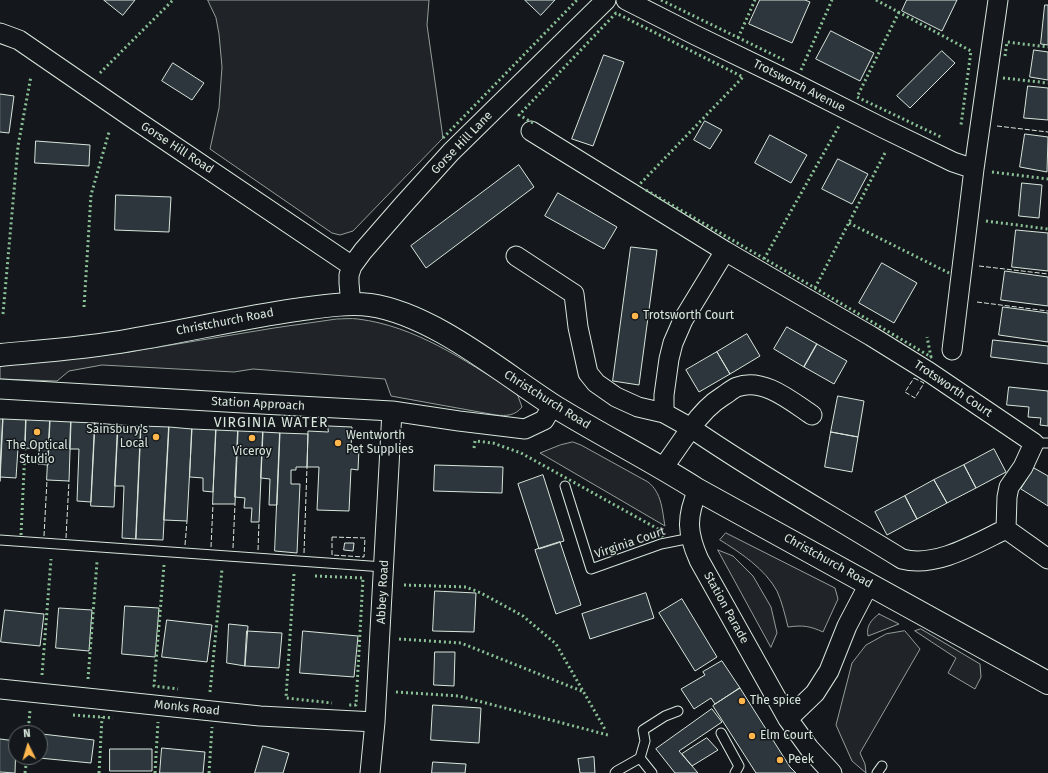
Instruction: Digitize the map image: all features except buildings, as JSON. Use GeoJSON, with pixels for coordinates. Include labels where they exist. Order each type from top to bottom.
{"type":"FeatureCollection","features":[{"type":"Feature","properties":{"kind":"main road","name":"Christchurch Road"},"geometry":{"type":"LineString","coordinates":[[0,355],[131,341],[255,316],[327,306],[369,305],[403,313],[470,350],[553,405],[663,468],[698,490],[1048,684]]}},
{"type":"Feature","properties":{"kind":"street","name":"Gorse Hill Lane"},"geometry":{"type":"LineString","coordinates":[[351,305],[348,282],[349,275],[352,266],[363,251],[451,152],[606,0]]}},
{"type":"Feature","properties":{"kind":"street","name":"Trotsworth Avenue"},"geometry":{"type":"LineString","coordinates":[[626,0],[953,162],[974,169]]}},
{"type":"Feature","properties":{"kind":"street"},"geometry":{"type":"LineString","coordinates":[[952,350],[974,169],[998,0]]}},
{"type":"Feature","properties":{"kind":"street","name":"Gorse Hill Road"},"geometry":{"type":"LineString","coordinates":[[0,33],[19,40],[352,266]]}},
{"type":"Feature","properties":{"kind":"street","name":"Trotsworth Court"},"geometry":{"type":"LineString","coordinates":[[531,131],[725,251],[871,336],[1041,443],[1009,487],[1007,497],[1006,529]]}},
{"type":"Feature","properties":{"kind":"street"},"geometry":{"type":"LineString","coordinates":[[664,413],[664,395],[669,359],[673,343],[683,320],[725,251]]}},
{"type":"Feature","properties":{"kind":"street"},"geometry":{"type":"LineString","coordinates":[[516,256],[574,294],[578,326],[588,373],[596,383],[616,397],[638,407],[664,413],[691,428],[719,448],[902,559],[911,562],[934,561],[982,541],[1006,529],[1048,559]]}},
{"type":"Feature","properties":{"kind":"street"},"geometry":{"type":"LineString","coordinates":[[663,468],[699,416],[715,400],[736,388],[753,385],[768,388],[790,400],[812,415]]}},
{"type":"Feature","properties":{"kind":"street","name":"Station Approach"},"geometry":{"type":"LineString","coordinates":[[0,389],[243,404],[392,411],[459,422],[526,429],[544,420],[553,405]]}},
{"type":"Feature","properties":{"kind":"street","name":"Abbey Road"},"geometry":{"type":"LineString","coordinates":[[370,773],[375,722],[392,411]]}},
{"type":"Feature","properties":{"kind":"street","name":"Station Parade"},"geometry":{"type":"LineString","coordinates":[[698,490],[689,520],[691,538],[697,555],[711,584],[788,719],[809,748],[832,773]]}},
{"type":"Feature","properties":{"kind":"street"},"geometry":{"type":"LineString","coordinates":[[788,719],[815,693],[829,671],[848,626],[869,584]]}},
{"type":"Feature","properties":{"kind":"street","name":"Monks Road"},"geometry":{"type":"LineString","coordinates":[[0,689],[260,716],[375,722]]}},
{"type":"Feature","properties":{"kind":"lane","name":"Virginia Court"},"geometry":{"type":"LineString","coordinates":[[565,486],[591,569],[661,544],[691,538]]}},
{"type":"Feature","properties":{"kind":"lane"},"geometry":{"type":"LineString","coordinates":[[0,540],[384,567]]}},
{"type":"Feature","properties":{"kind":"lane"},"geometry":{"type":"LineString","coordinates":[[615,773],[640,758],[645,741],[643,730],[665,716],[678,711]]}},
{"type":"Feature","properties":{"kind":"lane"},"geometry":{"type":"LineString","coordinates":[[721,733],[739,766],[735,773]]}},
{"type":"Feature","properties":{"kind":"lane"},"geometry":{"type":"LineString","coordinates":[[640,758],[652,773]]}},
{"type":"Feature","properties":{"kind":"shaded area"},"geometry":{"type":"Polygon","coordinates":[[[208,0],[429,0],[427,25],[443,138],[353,231],[340,235],[332,233],[210,149],[219,108],[222,67],[216,18],[208,0]]]}},
{"type":"Feature","properties":{"kind":"shaded area"},"geometry":{"type":"Polygon","coordinates":[[[337,319],[355,319],[379,323],[399,329],[438,346],[476,367],[512,390],[518,396],[522,407],[510,415],[496,415],[391,396],[385,379],[253,369],[234,372],[102,365],[69,371],[57,381],[0,379],[0,366],[129,352],[337,319]]]}},
{"type":"Feature","properties":{"kind":"shaded area"},"geometry":{"type":"Polygon","coordinates":[[[573,442],[581,445],[653,486],[659,497],[665,526],[540,453],[560,445],[573,442]]]}},
{"type":"Feature","properties":{"kind":"shaded area"},"geometry":{"type":"Polygon","coordinates":[[[726,533],[835,588],[838,599],[823,632],[806,626],[788,627],[777,591],[772,583],[752,562],[720,540],[726,533]]]}},
{"type":"Feature","properties":{"kind":"shaded area"},"geometry":{"type":"Polygon","coordinates":[[[718,550],[733,556],[753,576],[771,607],[777,633],[771,647],[718,550]]]}},
{"type":"Feature","properties":{"kind":"shaded area"},"geometry":{"type":"Polygon","coordinates":[[[879,614],[899,624],[868,636],[870,624],[879,614]]]}},
{"type":"Feature","properties":{"kind":"shaded area"},"geometry":{"type":"Polygon","coordinates":[[[921,629],[980,664],[981,677],[975,689],[948,673],[956,658],[915,631],[921,629]]]}},
{"type":"Feature","properties":{"kind":"shaded area"},"geometry":{"type":"Polygon","coordinates":[[[905,631],[920,649],[860,753],[865,764],[866,773],[852,761],[836,725],[852,663],[866,645],[886,634],[905,631]]]}},
{"type":"Feature","properties":{"kind":"hedge"},"geometry":{"type":"LineString","coordinates":[[100,73],[173,0]]}},
{"type":"Feature","properties":{"kind":"hedge"},"geometry":{"type":"LineString","coordinates":[[443,138],[577,0]]}},
{"type":"Feature","properties":{"kind":"hedge"},"geometry":{"type":"LineString","coordinates":[[661,0],[784,60]]}},
{"type":"Feature","properties":{"kind":"hedge"},"geometry":{"type":"LineString","coordinates":[[738,38],[755,0]]}},
{"type":"Feature","properties":{"kind":"hedge"},"geometry":{"type":"LineString","coordinates":[[801,70],[832,0]]}},
{"type":"Feature","properties":{"kind":"hedge"},"geometry":{"type":"LineString","coordinates":[[876,0],[971,51],[961,125]]}},
{"type":"Feature","properties":{"kind":"hedge"},"geometry":{"type":"LineString","coordinates":[[899,12],[857,97],[941,137]]}},
{"type":"Feature","properties":{"kind":"hedge"},"geometry":{"type":"LineString","coordinates":[[533,123],[519,115],[616,13],[743,77],[638,186]]}},
{"type":"Feature","properties":{"kind":"hedge"},"geometry":{"type":"LineString","coordinates":[[1005,56],[1007,42],[1048,47]]}},
{"type":"Feature","properties":{"kind":"hedge"},"geometry":{"type":"LineString","coordinates":[[3,314],[18,146],[31,76]]}},
{"type":"Feature","properties":{"kind":"hedge"},"geometry":{"type":"LineString","coordinates":[[1003,78],[1048,83]]}},
{"type":"Feature","properties":{"kind":"hedge"},"geometry":{"type":"LineString","coordinates":[[764,259],[839,126]]}},
{"type":"Feature","properties":{"kind":"hedge"},"geometry":{"type":"LineString","coordinates":[[84,307],[91,195],[109,132]]}},
{"type":"Feature","properties":{"kind":"hedge"},"geometry":{"type":"LineString","coordinates":[[815,288],[886,151]]}},
{"type":"Feature","properties":{"kind":"hedge"},"geometry":{"type":"LineString","coordinates":[[992,172],[1048,179]]}},
{"type":"Feature","properties":{"kind":"hedge"},"geometry":{"type":"LineString","coordinates":[[646,190],[931,357],[927,337]]}},
{"type":"Feature","properties":{"kind":"hedge"},"geometry":{"type":"LineString","coordinates":[[986,221],[1048,229]]}},
{"type":"Feature","properties":{"kind":"hedge"},"geometry":{"type":"LineString","coordinates":[[849,223],[949,273]]}},
{"type":"Feature","properties":{"kind":"hedge"},"geometry":{"type":"LineString","coordinates":[[474,448],[475,441],[493,443],[521,453],[658,529],[663,537]]}},
{"type":"Feature","properties":{"kind":"hedge"},"geometry":{"type":"LineString","coordinates":[[21,535],[25,448]]}},
{"type":"Feature","properties":{"kind":"hedge"},"geometry":{"type":"LineString","coordinates":[[42,675],[51,559]]}},
{"type":"Feature","properties":{"kind":"hedge"},"geometry":{"type":"LineString","coordinates":[[88,679],[97,562]]}},
{"type":"Feature","properties":{"kind":"hedge"},"geometry":{"type":"LineString","coordinates":[[164,565],[154,686],[178,689]]}},
{"type":"Feature","properties":{"kind":"hedge"},"geometry":{"type":"LineString","coordinates":[[210,692],[222,569]]}},
{"type":"Feature","properties":{"kind":"hedge"},"geometry":{"type":"LineString","coordinates":[[294,574],[286,698],[332,703]]}},
{"type":"Feature","properties":{"kind":"hedge"},"geometry":{"type":"LineString","coordinates":[[315,576],[363,578],[356,705],[347,705]]}},
{"type":"Feature","properties":{"kind":"hedge"},"geometry":{"type":"LineString","coordinates":[[404,585],[466,587],[481,593],[523,616],[556,644],[606,731]]}},
{"type":"Feature","properties":{"kind":"hedge"},"geometry":{"type":"LineString","coordinates":[[399,639],[461,643],[584,692]]}},
{"type":"Feature","properties":{"kind":"hedge"},"geometry":{"type":"LineString","coordinates":[[396,692],[459,696],[608,735]]}},
{"type":"Feature","properties":{"kind":"hedge"},"geometry":{"type":"LineString","coordinates":[[29,725],[30,710]]}},
{"type":"Feature","properties":{"kind":"hedge"},"geometry":{"type":"LineString","coordinates":[[73,715],[113,718]]}},
{"type":"Feature","properties":{"kind":"hedge"},"geometry":{"type":"LineString","coordinates":[[99,773],[102,717]]}},
{"type":"Feature","properties":{"kind":"hedge"},"geometry":{"type":"LineString","coordinates":[[155,773],[158,722]]}},
{"type":"Feature","properties":{"kind":"hedge"},"geometry":{"type":"LineString","coordinates":[[209,773],[212,727]]}},
{"type":"Feature","properties":{"kind":"hedge"},"geometry":{"type":"LineString","coordinates":[[25,773],[26,765]]}},
{"type":"Feature","properties":{"kind":"fence"},"geometry":{"type":"LineString","coordinates":[[997,126],[1048,132]]}},
{"type":"Feature","properties":{"kind":"fence"},"geometry":{"type":"LineString","coordinates":[[979,266],[1048,274]]}},
{"type":"Feature","properties":{"kind":"fence"},"geometry":{"type":"LineString","coordinates":[[977,302],[1048,311]]}},
{"type":"Feature","properties":{"kind":"fence"},"geometry":{"type":"LineString","coordinates":[[914,378],[924,383],[915,398],[905,392],[914,378]]}},
{"type":"Feature","properties":{"kind":"fence"},"geometry":{"type":"LineString","coordinates":[[304,553],[307,467]]}},
{"type":"Feature","properties":{"kind":"fence"},"geometry":{"type":"LineString","coordinates":[[44,536],[47,480]]}},
{"type":"Feature","properties":{"kind":"fence"},"geometry":{"type":"LineString","coordinates":[[66,538],[69,481]]}},
{"type":"Feature","properties":{"kind":"fence"},"geometry":{"type":"LineString","coordinates":[[211,547],[213,504]]}},
{"type":"Feature","properties":{"kind":"fence"},"geometry":{"type":"LineString","coordinates":[[233,548],[235,504]]}},
{"type":"Feature","properties":{"kind":"fence"},"geometry":{"type":"LineString","coordinates":[[185,545],[187,521]]}},
{"type":"Feature","properties":{"kind":"fence"},"geometry":{"type":"LineString","coordinates":[[258,550],[259,522]]}},
{"type":"Feature","properties":{"kind":"fence"},"geometry":{"type":"LineString","coordinates":[[332,537],[365,538],[364,557],[332,555],[332,537]]}},
{"type":"Feature","properties":{"kind":"place","name":"Trotsworth Court"},"geometry":{"type":"Point","coordinates":[635,316]}},
{"type":"Feature","properties":{"kind":"place","name":"The Optical Studio"},"geometry":{"type":"Point","coordinates":[37,432]}},
{"type":"Feature","properties":{"kind":"place","name":"Sainsbury's Local"},"geometry":{"type":"Point","coordinates":[156,437]}},
{"type":"Feature","properties":{"kind":"place","name":"Viceroy"},"geometry":{"type":"Point","coordinates":[252,438]}},
{"type":"Feature","properties":{"kind":"place","name":"Wentworth Pet Supplies"},"geometry":{"type":"Point","coordinates":[338,443]}},
{"type":"Feature","properties":{"kind":"place","name":"The spice"},"geometry":{"type":"Point","coordinates":[742,701]}},
{"type":"Feature","properties":{"kind":"place","name":"Elm Court"},"geometry":{"type":"Point","coordinates":[752,736]}},
{"type":"Feature","properties":{"kind":"place","name":"Peek"},"geometry":{"type":"Point","coordinates":[780,760]}},
{"type":"Feature","properties":{"kind":"district","name":"VIRGINIA WATER"},"geometry":{"type":"Point","coordinates":[271,423]}}]}
